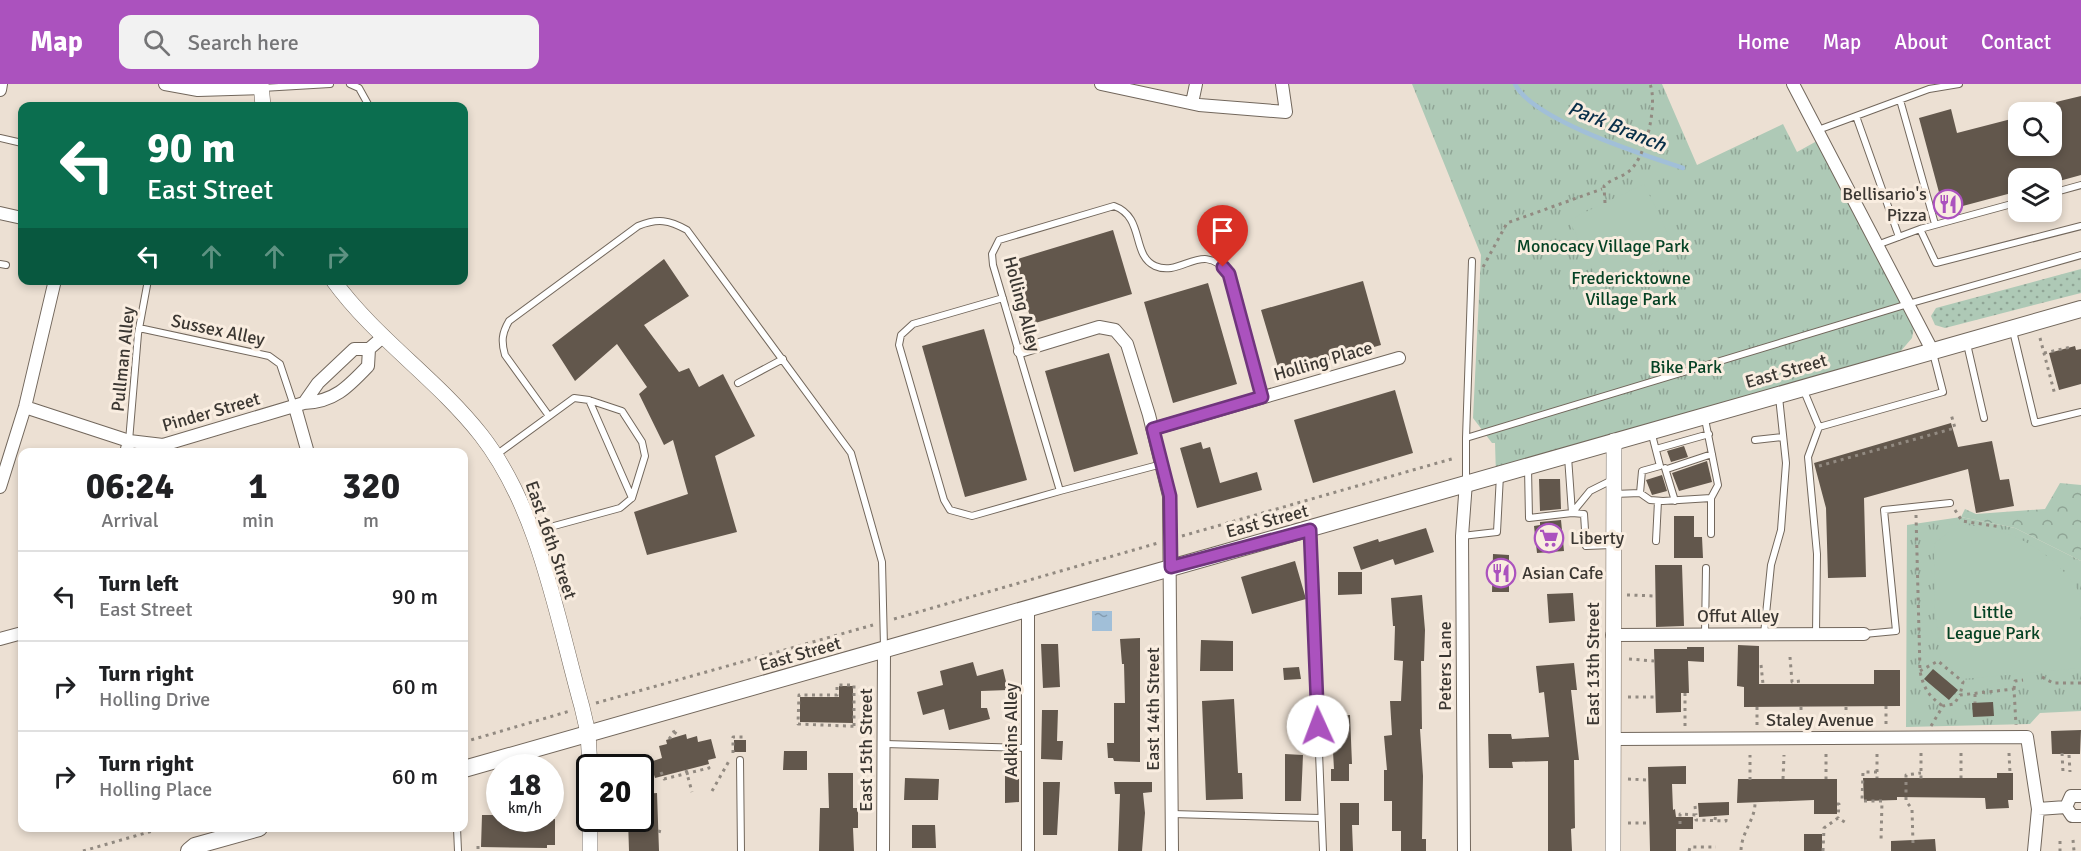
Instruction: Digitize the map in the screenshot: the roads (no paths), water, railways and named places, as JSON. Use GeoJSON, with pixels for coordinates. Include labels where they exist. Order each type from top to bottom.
{"type":"FeatureCollection","features":[{"type":"Feature","properties":{"kind":"main road","name":"East Street"},"geometry":{"type":"LineString","coordinates":[[468,768],[1171,567],[1310,530],[1466,482],[2081,309]]}},
{"type":"Feature","properties":{"kind":"main road"},"geometry":{"type":"LineString","coordinates":[[189,851],[195,846],[245,832]]}},
{"type":"Feature","properties":{"kind":"street"},"geometry":{"type":"LineString","coordinates":[[0,90],[1,84]]}},
{"type":"Feature","properties":{"kind":"street"},"geometry":{"type":"LineString","coordinates":[[165,84],[198,90],[261,86],[263,102]]}},
{"type":"Feature","properties":{"kind":"street"},"geometry":{"type":"LineString","coordinates":[[1101,84],[1192,104],[1286,112],[1282,84]]}},
{"type":"Feature","properties":{"kind":"street"},"geometry":{"type":"LineString","coordinates":[[1192,104],[1196,84]]}},
{"type":"Feature","properties":{"kind":"street"},"geometry":{"type":"LineString","coordinates":[[1794,84],[1932,350]]}},
{"type":"Feature","properties":{"kind":"street"},"geometry":{"type":"LineString","coordinates":[[0,213],[18,217]]}},
{"type":"Feature","properties":{"kind":"street"},"geometry":{"type":"LineString","coordinates":[[0,487],[25,406],[54,285]]}},
{"type":"Feature","properties":{"kind":"street","name":"East 16th Street"},"geometry":{"type":"LineString","coordinates":[[338,285],[384,336],[465,416],[496,456],[512,482],[531,532],[588,733],[589,754]]}},
{"type":"Feature","properties":{"kind":"street","name":"East 14th Street"},"geometry":{"type":"LineString","coordinates":[[1020,351],[1099,327],[1115,330],[1127,344],[1153,429],[1170,496],[1172,851]]}},
{"type":"Feature","properties":{"kind":"street","name":"Pinder Street"},"geometry":{"type":"LineString","coordinates":[[25,406],[128,447],[163,445],[299,405],[320,403],[339,395],[368,366],[369,350],[384,336]]}},
{"type":"Feature","properties":{"kind":"street","name":"Pinder Street"},"geometry":{"type":"LineString","coordinates":[[299,405],[318,383],[354,349],[369,350]]}},
{"type":"Feature","properties":{"kind":"street","name":"Holling Place"},"geometry":{"type":"LineString","coordinates":[[1153,429],[1399,358]]}},
{"type":"Feature","properties":{"kind":"street"},"geometry":{"type":"LineString","coordinates":[[299,405],[307,448]]}},
{"type":"Feature","properties":{"kind":"street","name":"East 13th Street"},"geometry":{"type":"LineString","coordinates":[[1613,851],[1614,441]]}},
{"type":"Feature","properties":{"kind":"street","name":"Peters Lane"},"geometry":{"type":"LineString","coordinates":[[1464,851],[1462,536],[1466,482]]}},
{"type":"Feature","properties":{"kind":"street","name":"Adkins Alley"},"geometry":{"type":"LineString","coordinates":[[1028,608],[1030,748],[1028,851]]}},
{"type":"Feature","properties":{"kind":"street"},"geometry":{"type":"LineString","coordinates":[[0,639],[18,634]]}},
{"type":"Feature","properties":{"kind":"street","name":"Offut Alley"},"geometry":{"type":"LineString","coordinates":[[1612,635],[1864,634]]}},
{"type":"Feature","properties":{"kind":"street","name":"East 15th Street"},"geometry":{"type":"LineString","coordinates":[[883,851],[884,650]]}},
{"type":"Feature","properties":{"kind":"street","name":"Staley Avenue"},"geometry":{"type":"LineString","coordinates":[[1613,739],[2022,737],[2038,809]]}},
{"type":"Feature","properties":{"kind":"street"},"geometry":{"type":"LineString","coordinates":[[2066,807],[2071,796],[2081,795]]}},
{"type":"Feature","properties":{"kind":"street"},"geometry":{"type":"LineString","coordinates":[[2034,851],[2038,809],[2066,807]]}},
{"type":"Feature","properties":{"kind":"street"},"geometry":{"type":"LineString","coordinates":[[2066,807],[2072,816],[2081,816]]}},
{"type":"Feature","properties":{"kind":"street"},"geometry":{"type":"LineString","coordinates":[[590,832],[590,851]]}},
{"type":"Feature","properties":{"kind":"lane"},"geometry":{"type":"LineString","coordinates":[[261,86],[330,84]]}},
{"type":"Feature","properties":{"kind":"lane"},"geometry":{"type":"LineString","coordinates":[[350,84],[359,88],[367,102]]}},
{"type":"Feature","properties":{"kind":"lane"},"geometry":{"type":"LineString","coordinates":[[1817,130],[1929,89],[1959,84]]}},
{"type":"Feature","properties":{"kind":"lane"},"geometry":{"type":"LineString","coordinates":[[1900,100],[1935,224]]}},
{"type":"Feature","properties":{"kind":"lane"},"geometry":{"type":"LineString","coordinates":[[1856,116],[1899,237]]}},
{"type":"Feature","properties":{"kind":"lane"},"geometry":{"type":"LineString","coordinates":[[0,138],[18,142]]}},
{"type":"Feature","properties":{"kind":"lane"},"geometry":{"type":"LineString","coordinates":[[2062,190],[2081,185]]}},
{"type":"Feature","properties":{"kind":"lane"},"geometry":{"type":"LineString","coordinates":[[1877,245],[1935,224],[2008,205]]}},
{"type":"Feature","properties":{"kind":"lane","name":"Holling Alley"},"geometry":{"type":"LineString","coordinates":[[1060,492],[992,254],[999,240],[1107,207],[1124,209],[1135,226],[1143,251],[1156,267],[1166,268],[1202,258],[1215,261],[1229,274],[1262,397]]}},
{"type":"Feature","properties":{"kind":"lane"},"geometry":{"type":"LineString","coordinates":[[549,416],[505,355],[501,344],[509,321],[638,226],[650,221],[672,221],[687,230],[851,453],[882,562],[884,650]]}},
{"type":"Feature","properties":{"kind":"lane"},"geometry":{"type":"LineString","coordinates":[[1920,229],[1936,263],[2081,226]]}},
{"type":"Feature","properties":{"kind":"lane"},"geometry":{"type":"LineString","coordinates":[[1466,438],[1908,304],[2081,255]]}},
{"type":"Feature","properties":{"kind":"lane"},"geometry":{"type":"LineString","coordinates":[[1466,482],[1473,261]]}},
{"type":"Feature","properties":{"kind":"lane","name":"Pullman Alley"},"geometry":{"type":"LineString","coordinates":[[128,447],[139,328],[147,285]]}},
{"type":"Feature","properties":{"kind":"lane"},"geometry":{"type":"LineString","coordinates":[[1003,298],[913,324],[901,335],[899,345],[944,500],[950,510],[960,515],[972,516],[1162,464]]}},
{"type":"Feature","properties":{"kind":"lane","name":"Sussex Alley"},"geometry":{"type":"LineString","coordinates":[[139,328],[269,356],[280,364],[299,405]]}},
{"type":"Feature","properties":{"kind":"lane"},"geometry":{"type":"LineString","coordinates":[[2012,328],[2035,423],[2081,412]]}},
{"type":"Feature","properties":{"kind":"lane"},"geometry":{"type":"LineString","coordinates":[[1966,341],[1984,418]]}},
{"type":"Feature","properties":{"kind":"lane"},"geometry":{"type":"LineString","coordinates":[[1819,427],[1943,392],[1932,350]]}},
{"type":"Feature","properties":{"kind":"lane"},"geometry":{"type":"LineString","coordinates":[[738,383],[783,359]]}},
{"type":"Feature","properties":{"kind":"lane"},"geometry":{"type":"LineString","coordinates":[[1802,387],[1819,427],[1808,457],[1817,554],[1816,633]]}},
{"type":"Feature","properties":{"kind":"lane"},"geometry":{"type":"LineString","coordinates":[[1764,634],[1771,565],[1781,530],[1786,463],[1779,394]]}},
{"type":"Feature","properties":{"kind":"lane"},"geometry":{"type":"LineString","coordinates":[[496,456],[574,398],[589,400],[622,411],[642,442],[645,456],[632,498],[620,508],[531,532]]}},
{"type":"Feature","properties":{"kind":"lane"},"geometry":{"type":"LineString","coordinates":[[589,400],[632,498]]}},
{"type":"Feature","properties":{"kind":"lane"},"geometry":{"type":"LineString","coordinates":[[1704,415],[1718,484],[1711,498],[1711,534]]}},
{"type":"Feature","properties":{"kind":"lane"},"geometry":{"type":"LineString","coordinates":[[1651,430],[1675,501]]}},
{"type":"Feature","properties":{"kind":"lane"},"geometry":{"type":"LineString","coordinates":[[1656,449],[1709,434]]}},
{"type":"Feature","properties":{"kind":"lane"},"geometry":{"type":"LineString","coordinates":[[1755,440],[1783,437]]}},
{"type":"Feature","properties":{"kind":"lane"},"geometry":{"type":"LineString","coordinates":[[1568,454],[1572,513]]}},
{"type":"Feature","properties":{"kind":"lane"},"geometry":{"type":"LineString","coordinates":[[1640,493],[1642,471],[1712,454]]}},
{"type":"Feature","properties":{"kind":"lane"},"geometry":{"type":"LineString","coordinates":[[1528,465],[1529,518],[1572,513],[1584,514],[1586,546],[1613,545]]}},
{"type":"Feature","properties":{"kind":"lane"},"geometry":{"type":"LineString","coordinates":[[1462,536],[1497,532],[1500,473]]}},
{"type":"Feature","properties":{"kind":"lane"},"geometry":{"type":"LineString","coordinates":[[1572,513],[1590,491],[1614,486],[1658,501],[1711,498]]}},
{"type":"Feature","properties":{"kind":"lane"},"geometry":{"type":"LineString","coordinates":[[1656,541],[1658,501]]}},
{"type":"Feature","properties":{"kind":"lane"},"geometry":{"type":"LineString","coordinates":[[1864,634],[1896,631],[1884,510],[1950,503]]}},
{"type":"Feature","properties":{"kind":"lane"},"geometry":{"type":"LineString","coordinates":[[1310,530],[1323,851]]}},
{"type":"Feature","properties":{"kind":"lane"},"geometry":{"type":"LineString","coordinates":[[1705,634],[1706,568]]}},
{"type":"Feature","properties":{"kind":"lane"},"geometry":{"type":"LineString","coordinates":[[885,744],[1030,748]]}},
{"type":"Feature","properties":{"kind":"lane"},"geometry":{"type":"LineString","coordinates":[[740,760],[741,851]]}},
{"type":"Feature","properties":{"kind":"lane"},"geometry":{"type":"LineString","coordinates":[[1172,814],[1321,818]]}},
{"type":"Feature","properties":{"kind":"lane"},"geometry":{"type":"LineString","coordinates":[[457,832],[458,851]]}},
{"type":"Feature","properties":{"kind":"water"},"geometry":{"type":"Polygon","coordinates":[[[1092,611],[1112,611],[1112,631],[1092,631],[1092,611]]]}},
{"type":"Feature","properties":{"kind":"waterway","name":"Park Branch"},"geometry":{"type":"LineString","coordinates":[[1515,84],[1526,97],[1565,123],[1617,145],[1683,168]]}},
{"type":"Feature","properties":{"kind":"place","name":"Bellisario's Pizza"},"geometry":{"type":"Point","coordinates":[1948,204]}},
{"type":"Feature","properties":{"kind":"place","name":"Liberty"},"geometry":{"type":"Point","coordinates":[1549,538]}},
{"type":"Feature","properties":{"kind":"place","name":"Asian Cafe"},"geometry":{"type":"Point","coordinates":[1501,573]}},
{"type":"Feature","properties":{"kind":"park label","name":"Monocacy Village Park"},"geometry":{"type":"Point","coordinates":[1603,246]}},
{"type":"Feature","properties":{"kind":"park label","name":"Fredericktowne Village Park"},"geometry":{"type":"Point","coordinates":[1631,288]}},
{"type":"Feature","properties":{"kind":"park label","name":"Bike Park"},"geometry":{"type":"Point","coordinates":[1686,367]}},
{"type":"Feature","properties":{"kind":"park label","name":"Little League Park"},"geometry":{"type":"Point","coordinates":[1993,622]}}]}
